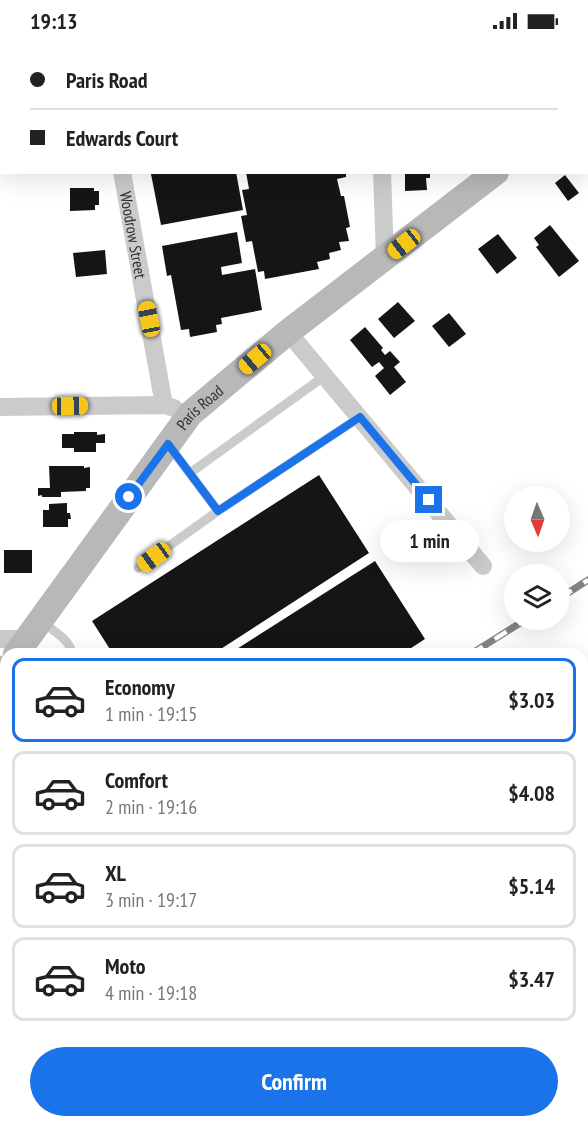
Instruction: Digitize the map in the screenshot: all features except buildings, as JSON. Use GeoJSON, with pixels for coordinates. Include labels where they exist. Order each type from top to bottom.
{"type":"FeatureCollection","features":[{"type":"Feature","properties":{"kind":"main road","name":"Paris Road"},"geometry":{"type":"LineString","coordinates":[[22,648],[190,414],[288,332],[493,174]]}},
{"type":"Feature","properties":{"kind":"street","name":"Woodrow Street"},"geometry":{"type":"LineString","coordinates":[[122,174],[164,405]]}},
{"type":"Feature","properties":{"kind":"street"},"geometry":{"type":"LineString","coordinates":[[382,174],[385,258]]}},
{"type":"Feature","properties":{"kind":"street"},"geometry":{"type":"LineString","coordinates":[[288,332],[483,566]]}},
{"type":"Feature","properties":{"kind":"street"},"geometry":{"type":"LineString","coordinates":[[0,408],[164,405],[190,414]]}},
{"type":"Feature","properties":{"kind":"lane"},"geometry":{"type":"LineString","coordinates":[[190,473],[326,375]]}},
{"type":"Feature","properties":{"kind":"lane"},"geometry":{"type":"LineString","coordinates":[[138,568],[218,511],[360,417]]}},
{"type":"Feature","properties":{"kind":"lane"},"geometry":{"type":"LineString","coordinates":[[168,444],[218,511]]}},
{"type":"Feature","properties":{"kind":"lane"},"geometry":{"type":"LineString","coordinates":[[34,648],[60,636],[72,648]]}},
{"type":"Feature","properties":{"kind":"railway"},"geometry":{"type":"LineString","coordinates":[[570,592],[588,580]]}},
{"type":"Feature","properties":{"kind":"railway"},"geometry":{"type":"LineString","coordinates":[[481,648],[509,630]]}},
{"type":"Feature","properties":{"kind":"route"},"geometry":{"type":"LineString","coordinates":[[129,497],[168,444],[218,511],[360,417],[429,500]]}}]}
